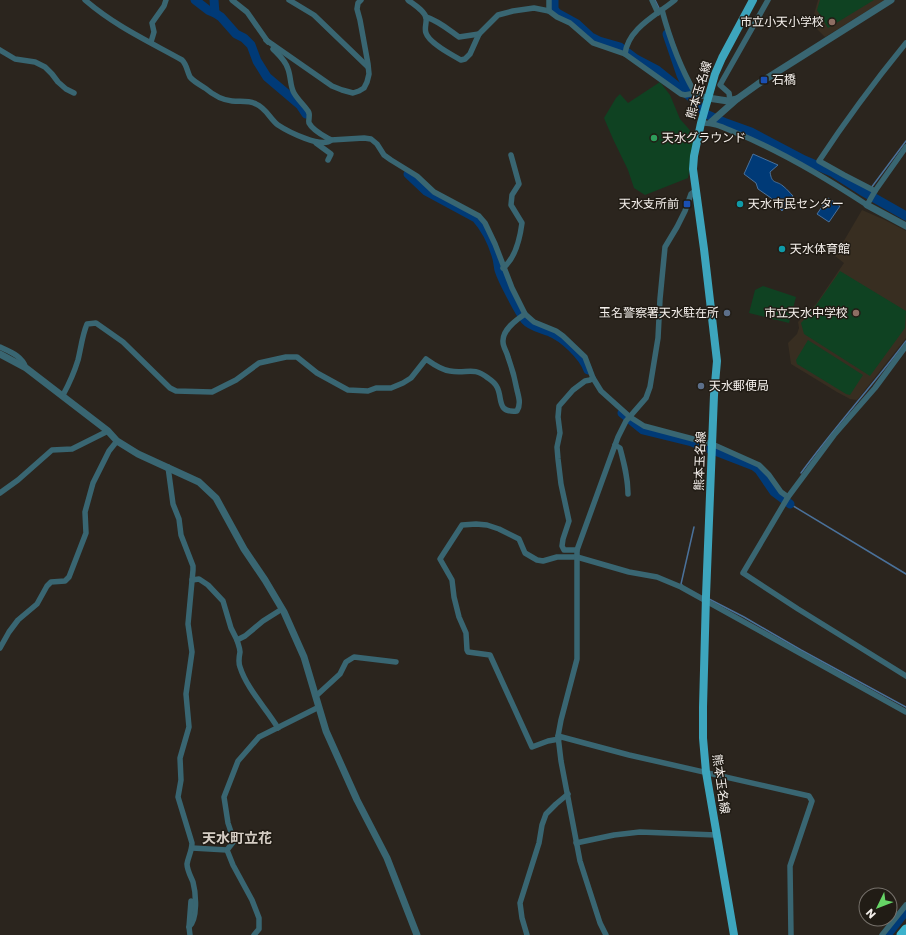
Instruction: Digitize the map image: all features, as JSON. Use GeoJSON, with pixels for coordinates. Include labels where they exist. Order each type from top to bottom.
{"type":"FeatureCollection","features":[{"type":"Feature","properties":{"kind":"highway"},"geometry":{"type":"LineString","coordinates":[[902,935],[906,929]]}},
{"type":"Feature","properties":{"kind":"main road","name":"熊本玉名線"},"geometry":{"type":"LineString","coordinates":[[734,935],[706,772],[703,738],[712,446],[717,362],[693,169],[694,156],[702,120],[715,74],[753,0]]}},
{"type":"Feature","properties":{"kind":"street"},"geometry":{"type":"LineString","coordinates":[[85,0],[124,29],[151,42],[182,60],[185,63],[191,78],[218,97],[231,101],[256,104],[263,108],[278,125],[302,137],[324,144],[331,140],[371,139],[377,144],[384,155],[417,176],[434,192],[479,216],[485,223],[495,244],[503,268],[525,315],[534,322],[556,331],[586,357],[593,378],[601,391],[628,419],[644,426],[712,446],[759,465],[769,475],[786,500]]}},
{"type":"Feature","properties":{"kind":"street"},"geometry":{"type":"LineString","coordinates":[[151,42],[154,37],[152,23],[164,6],[166,0]]}},
{"type":"Feature","properties":{"kind":"street"},"geometry":{"type":"LineString","coordinates":[[232,0],[247,12],[266,40],[283,60],[288,69],[294,93],[310,115],[310,124],[315,130],[331,140]]}},
{"type":"Feature","properties":{"kind":"street"},"geometry":{"type":"LineString","coordinates":[[289,0],[314,15],[369,67]]}},
{"type":"Feature","properties":{"kind":"street"},"geometry":{"type":"LineString","coordinates":[[408,0],[424,13],[426,17],[426,34],[430,40],[449,54],[461,60],[465,59],[470,54],[479,34],[498,14],[534,8],[549,11],[557,17],[570,23],[593,43],[626,51],[681,94],[694,94],[708,98],[734,100]]}},
{"type":"Feature","properties":{"kind":"street"},"geometry":{"type":"LineString","coordinates":[[549,0],[549,11]]}},
{"type":"Feature","properties":{"kind":"street"},"geometry":{"type":"LineString","coordinates":[[652,0],[660,12],[684,75],[694,94]]}},
{"type":"Feature","properties":{"kind":"street"},"geometry":{"type":"LineString","coordinates":[[626,51],[627,42],[645,21],[660,12],[675,0]]}},
{"type":"Feature","properties":{"kind":"street"},"geometry":{"type":"LineString","coordinates":[[734,100],[720,85],[768,0]]}},
{"type":"Feature","properties":{"kind":"street"},"geometry":{"type":"LineString","coordinates":[[712,121],[734,100],[891,0]]}},
{"type":"Feature","properties":{"kind":"street"},"geometry":{"type":"LineString","coordinates":[[266,40],[332,86],[353,93],[359,91],[364,88],[370,74],[357,9],[358,1]]}},
{"type":"Feature","properties":{"kind":"street"},"geometry":{"type":"LineString","coordinates":[[426,17],[431,18],[459,37],[479,34]]}},
{"type":"Feature","properties":{"kind":"street"},"geometry":{"type":"LineString","coordinates":[[875,191],[819,161],[859,104],[906,43]]}},
{"type":"Feature","properties":{"kind":"street"},"geometry":{"type":"LineString","coordinates":[[0,50],[15,59],[36,62],[45,67],[58,82],[66,89],[74,93]]}},
{"type":"Feature","properties":{"kind":"street"},"geometry":{"type":"LineString","coordinates":[[702,120],[712,121],[794,160],[906,226]]}},
{"type":"Feature","properties":{"kind":"street"},"geometry":{"type":"LineString","coordinates":[[313,140],[331,154],[328,160]]}},
{"type":"Feature","properties":{"kind":"street"},"geometry":{"type":"LineString","coordinates":[[868,203],[906,147]]}},
{"type":"Feature","properties":{"kind":"street"},"geometry":{"type":"LineString","coordinates":[[503,268],[507,265],[516,250],[522,223],[511,205],[512,195],[520,184],[511,155]]}},
{"type":"Feature","properties":{"kind":"street"},"geometry":{"type":"LineString","coordinates":[[606,935],[600,923],[580,861],[558,737],[577,659],[577,550],[615,445],[628,419],[646,398],[650,387],[658,338],[665,247],[685,211],[691,194],[695,190]]}},
{"type":"Feature","properties":{"kind":"street"},"geometry":{"type":"LineString","coordinates":[[63,395],[71,380],[87,324],[96,323],[123,342],[170,388],[176,391],[212,392],[236,380],[259,363],[286,357],[297,357],[317,373],[348,390],[368,391],[376,388],[390,388],[403,383],[410,378],[426,359],[449,372],[471,370],[480,372],[497,385],[500,401],[504,408],[510,411],[517,411],[520,406],[520,400],[515,376],[502,342],[509,327],[525,315]]}},
{"type":"Feature","properties":{"kind":"street"},"geometry":{"type":"LineString","coordinates":[[906,346],[875,388],[834,434],[786,500],[743,573],[906,676]]}},
{"type":"Feature","properties":{"kind":"street"},"geometry":{"type":"LineString","coordinates":[[0,348],[18,356],[23,360],[26,368]]}},
{"type":"Feature","properties":{"kind":"street"},"geometry":{"type":"LineString","coordinates":[[0,354],[26,368],[63,395],[108,431],[117,441],[138,454],[199,482],[216,498],[244,550],[265,580],[282,609],[304,657],[326,731],[347,778],[387,858],[417,935]]}},
{"type":"Feature","properties":{"kind":"street"},"geometry":{"type":"LineString","coordinates":[[577,550],[564,550],[562,546],[569,521],[561,484],[557,447],[560,433],[558,417],[559,406],[573,390],[593,378]]}},
{"type":"Feature","properties":{"kind":"street"},"geometry":{"type":"LineString","coordinates":[[0,493],[18,480],[52,450],[72,449],[108,431]]}},
{"type":"Feature","properties":{"kind":"street"},"geometry":{"type":"LineString","coordinates":[[0,648],[18,620],[37,604],[47,586],[51,582],[65,581],[69,577],[86,533],[85,512],[93,483],[109,452],[117,441]]}},
{"type":"Feature","properties":{"kind":"street"},"geometry":{"type":"LineString","coordinates":[[615,445],[620,448],[626,467],[628,494]]}},
{"type":"Feature","properties":{"kind":"street"},"geometry":{"type":"LineString","coordinates":[[168,467],[173,504],[179,519],[181,535],[193,566],[188,624],[192,652],[186,694],[190,720],[180,758],[181,780],[178,797],[190,834],[192,848],[187,866],[195,892],[194,917],[193,923],[189,928]]}},
{"type":"Feature","properties":{"kind":"street"},"geometry":{"type":"LineString","coordinates":[[791,935],[790,866],[812,801],[809,796],[629,755],[558,737],[532,747],[490,655],[468,652],[466,650],[466,633],[459,617],[452,580],[440,559],[462,525],[476,524],[487,525],[499,529],[519,539],[525,553],[537,560],[543,561],[557,557],[577,557],[629,572],[657,576],[681,587],[707,596],[796,650],[906,712]]}},
{"type":"Feature","properties":{"kind":"street"},"geometry":{"type":"LineString","coordinates":[[192,580],[198,580],[208,585],[223,601],[230,628],[237,640],[240,651],[238,657],[239,666],[251,689],[278,728]]}},
{"type":"Feature","properties":{"kind":"street"},"geometry":{"type":"LineString","coordinates":[[237,640],[245,636],[262,621],[282,609]]}},
{"type":"Feature","properties":{"kind":"street"},"geometry":{"type":"LineString","coordinates":[[316,696],[340,674],[346,662],[354,657],[396,662]]}},
{"type":"Feature","properties":{"kind":"street"},"geometry":{"type":"LineString","coordinates":[[227,850],[234,841],[228,823],[224,797],[238,761],[256,740],[319,707]]}},
{"type":"Feature","properties":{"kind":"street"},"geometry":{"type":"LineString","coordinates":[[526,935],[520,903],[539,842],[542,825],[546,814],[568,794]]}},
{"type":"Feature","properties":{"kind":"street"},"geometry":{"type":"LineString","coordinates":[[576,843],[614,835],[640,832],[716,835]]}},
{"type":"Feature","properties":{"kind":"street"},"geometry":{"type":"LineString","coordinates":[[192,848],[227,850]]}},
{"type":"Feature","properties":{"kind":"street"},"geometry":{"type":"LineString","coordinates":[[227,850],[233,865],[252,900],[259,918],[259,929],[254,935]]}},
{"type":"Feature","properties":{"kind":"street"},"geometry":{"type":"LineString","coordinates":[[190,935],[189,928],[191,901]]}},
{"type":"Feature","properties":{"kind":"street"},"geometry":{"type":"LineString","coordinates":[[882,935],[906,905]]}},
{"type":"Feature","properties":{"kind":"shaded area","name":"市立小天小学校"},"geometry":{"type":"Polygon","coordinates":[[[818,0],[885,0],[825,37],[817,29],[813,18],[818,0]]]}},
{"type":"Feature","properties":{"kind":"shaded area","name":"市立天水中学校"},"geometry":{"type":"Polygon","coordinates":[[[862,210],[906,231],[906,338],[857,400],[850,399],[837,392],[791,364],[788,343],[797,334],[799,328],[798,322],[816,304],[844,263],[835,256],[862,210]]]}},
{"type":"Feature","properties":{"kind":"green space"},"geometry":{"type":"Polygon","coordinates":[[[820,0],[874,0],[828,28],[817,10],[820,0]]]}},
{"type":"Feature","properties":{"kind":"green space","name":"天水グラウンド"},"geometry":{"type":"Polygon","coordinates":[[[660,82],[670,95],[680,119],[695,136],[688,178],[645,195],[634,188],[628,170],[604,118],[620,94],[628,103],[660,82]]]}},
{"type":"Feature","properties":{"kind":"green space"},"geometry":{"type":"Polygon","coordinates":[[[840,271],[906,311],[905,328],[870,376],[804,334],[801,323],[812,311],[840,271]]]}},
{"type":"Feature","properties":{"kind":"green space"},"geometry":{"type":"Polygon","coordinates":[[[763,286],[796,297],[789,323],[749,313],[755,290],[763,286]]]}},
{"type":"Feature","properties":{"kind":"green space"},"geometry":{"type":"Polygon","coordinates":[[[808,340],[863,375],[850,395],[797,364],[796,360],[808,340]]]}},
{"type":"Feature","properties":{"kind":"water"},"geometry":{"type":"Polygon","coordinates":[[[753,154],[778,165],[770,172],[772,179],[773,181],[781,184],[793,196],[782,211],[771,198],[758,189],[756,183],[744,174],[753,154]]]}},
{"type":"Feature","properties":{"kind":"water"},"geometry":{"type":"Polygon","coordinates":[[[828,198],[840,206],[829,222],[817,214],[828,198]]]}},
{"type":"Feature","properties":{"kind":"waterway"},"geometry":{"type":"LineString","coordinates":[[195,0],[208,10],[221,17],[236,34],[244,38],[251,45],[257,61],[267,77],[300,105],[306,114]]}},
{"type":"Feature","properties":{"kind":"waterway"},"geometry":{"type":"LineString","coordinates":[[214,0],[215,13]]}},
{"type":"Feature","properties":{"kind":"waterway"},"geometry":{"type":"LineString","coordinates":[[554,0],[554,9],[557,13],[577,24],[591,37],[620,47],[636,59],[657,70],[693,99],[706,114],[751,132],[804,160],[832,172],[906,216]]}},
{"type":"Feature","properties":{"kind":"waterway"},"geometry":{"type":"LineString","coordinates":[[655,0],[659,8]]}},
{"type":"Feature","properties":{"kind":"waterway"},"geometry":{"type":"LineString","coordinates":[[667,34],[681,75],[691,96]]}},
{"type":"Feature","properties":{"kind":"waterway"},"geometry":{"type":"LineString","coordinates":[[871,188],[906,141]]}},
{"type":"Feature","properties":{"kind":"waterway"},"geometry":{"type":"LineString","coordinates":[[408,174],[426,191],[476,218],[490,240],[497,257],[501,275],[525,320],[533,326],[555,334],[561,338],[577,353],[588,370]]}},
{"type":"Feature","properties":{"kind":"waterway"},"geometry":{"type":"LineString","coordinates":[[801,473],[906,341]]}},
{"type":"Feature","properties":{"kind":"waterway"},"geometry":{"type":"LineString","coordinates":[[622,413],[643,430],[692,442],[754,466],[759,470],[774,492],[790,504]]}},
{"type":"Feature","properties":{"kind":"waterway"},"geometry":{"type":"LineString","coordinates":[[790,504],[906,574]]}},
{"type":"Feature","properties":{"kind":"waterway"},"geometry":{"type":"LineString","coordinates":[[682,585],[694,527]]}},
{"type":"Feature","properties":{"kind":"waterway"},"geometry":{"type":"LineString","coordinates":[[709,599],[906,707]]}},
{"type":"Feature","properties":{"kind":"waterway"},"geometry":{"type":"LineString","coordinates":[[887,935],[906,911]]}},
{"type":"Feature","properties":{"kind":"place","name":"市立小天小学校"},"geometry":{"type":"Point","coordinates":[832,22]}},
{"type":"Feature","properties":{"kind":"place","name":"石橋"},"geometry":{"type":"Point","coordinates":[764,80]}},
{"type":"Feature","properties":{"kind":"place","name":"天水グラウンド"},"geometry":{"type":"Point","coordinates":[654,138]}},
{"type":"Feature","properties":{"kind":"place","name":"天水支所前"},"geometry":{"type":"Point","coordinates":[687,204]}},
{"type":"Feature","properties":{"kind":"place","name":"天水市民センター"},"geometry":{"type":"Point","coordinates":[740,204]}},
{"type":"Feature","properties":{"kind":"place","name":"天水体育館"},"geometry":{"type":"Point","coordinates":[782,249]}},
{"type":"Feature","properties":{"kind":"place","name":"玉名警察署天水駐在所"},"geometry":{"type":"Point","coordinates":[727,313]}},
{"type":"Feature","properties":{"kind":"place","name":"市立天水中学校"},"geometry":{"type":"Point","coordinates":[856,313]}},
{"type":"Feature","properties":{"kind":"place","name":"天水郵便局"},"geometry":{"type":"Point","coordinates":[701,386]}},
{"type":"Feature","properties":{"kind":"district","name":"天水町立花"},"geometry":{"type":"Point","coordinates":[237,838]}}]}
